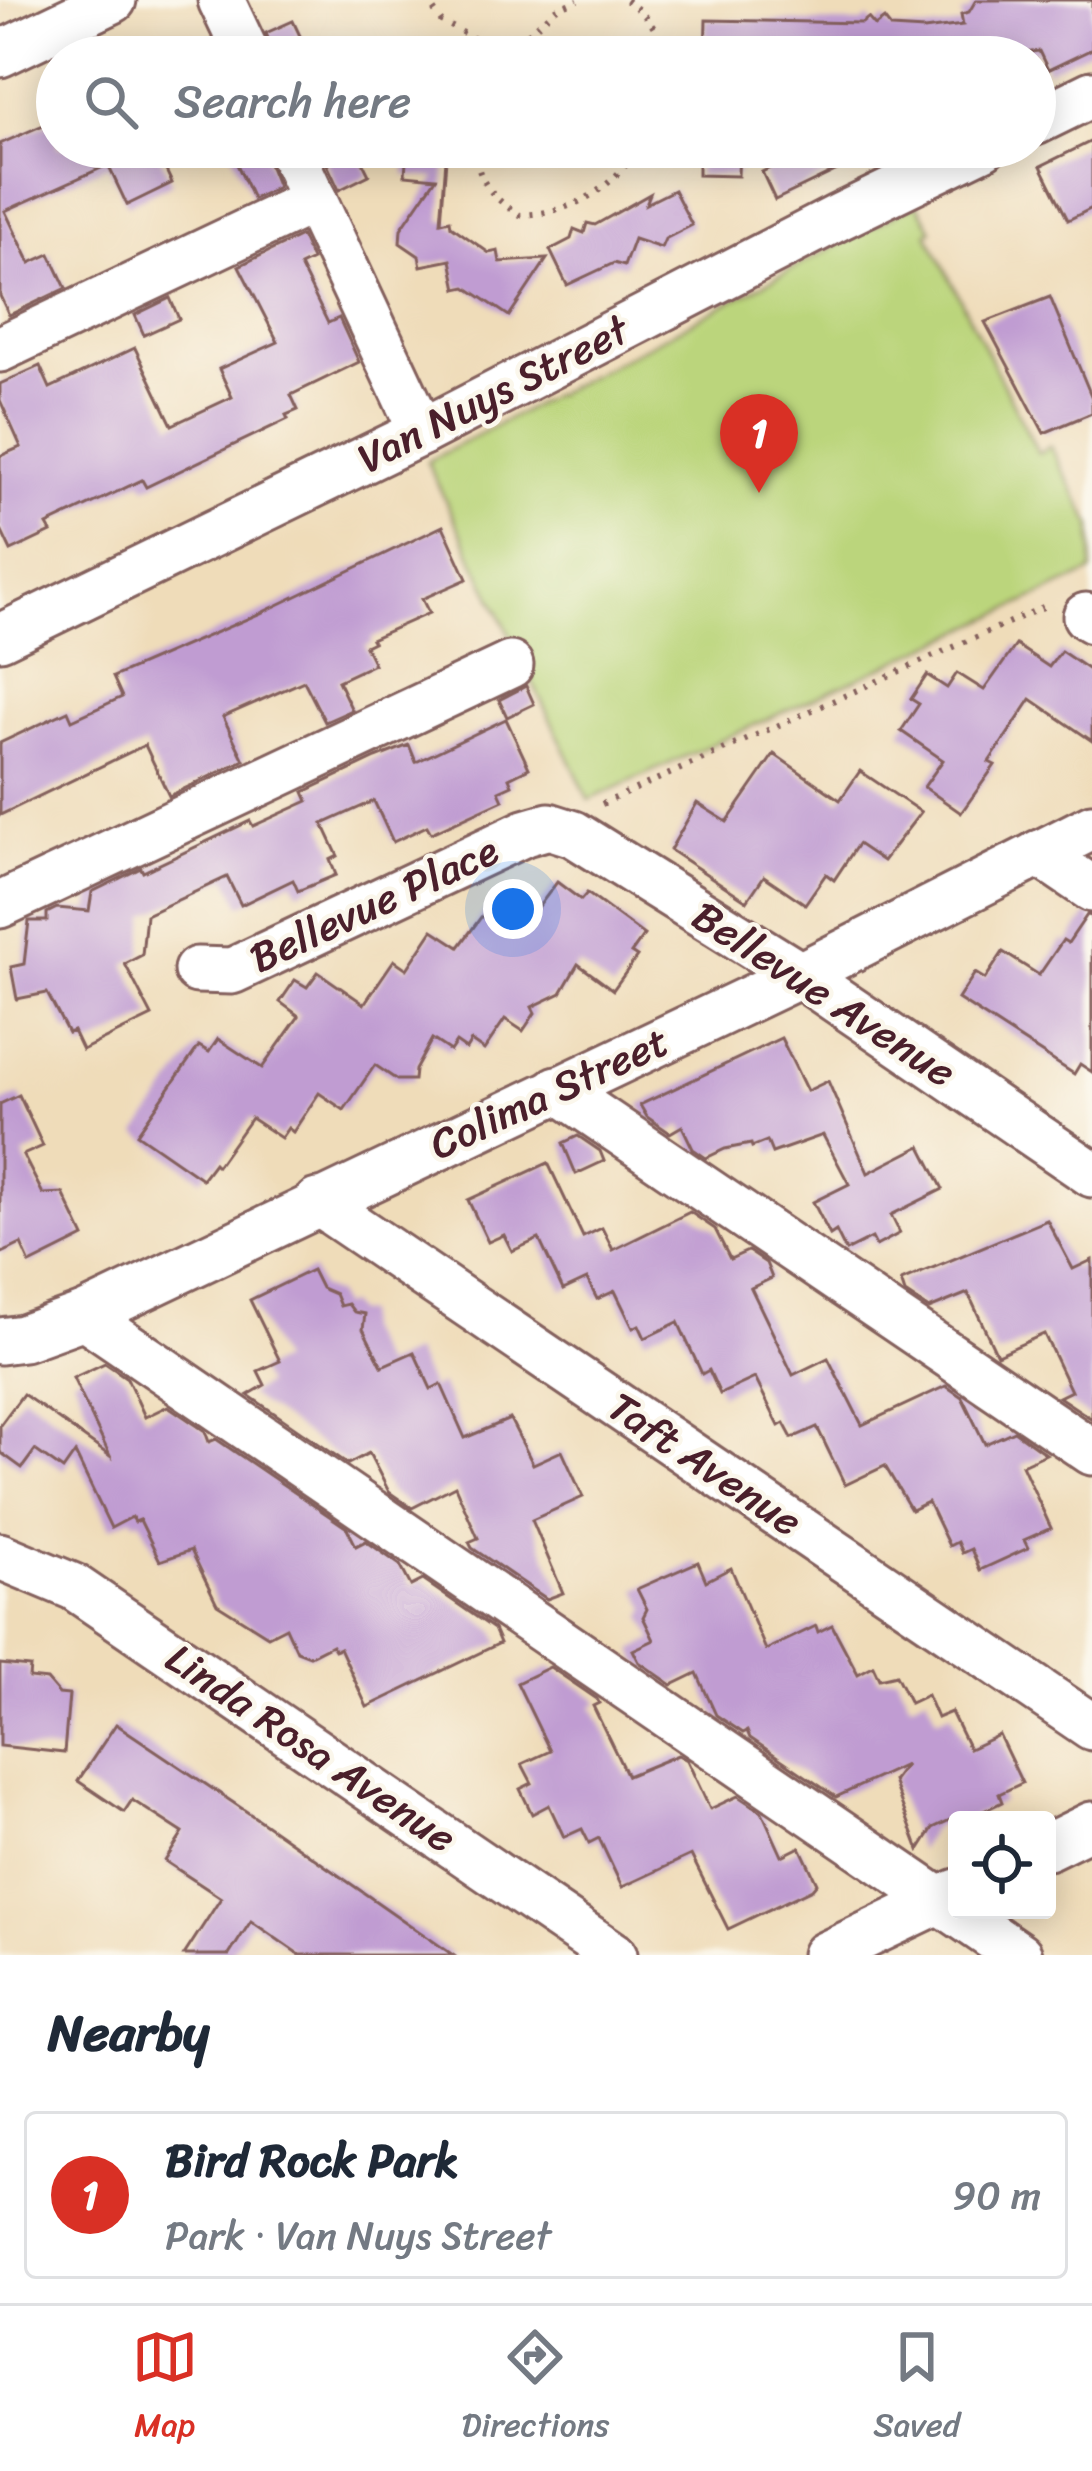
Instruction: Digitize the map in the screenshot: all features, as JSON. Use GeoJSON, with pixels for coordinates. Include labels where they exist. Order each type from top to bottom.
{"type":"FeatureCollection","features":[{"type":"Feature","properties":{"kind":"street"},"geometry":{"type":"LineString","coordinates":[[38,36],[113,0]]}},
{"type":"Feature","properties":{"kind":"street"},"geometry":{"type":"LineString","coordinates":[[221,0],[238,36]]}},
{"type":"Feature","properties":{"kind":"street"},"geometry":{"type":"LineString","coordinates":[[0,54],[36,37]]}},
{"type":"Feature","properties":{"kind":"street"},"geometry":{"type":"LineString","coordinates":[[1056,112],[1092,94]]}},
{"type":"Feature","properties":{"kind":"street"},"geometry":{"type":"LineString","coordinates":[[300,168],[422,432]]}},
{"type":"Feature","properties":{"kind":"street","name":"Van Nuys Street"},"geometry":{"type":"LineString","coordinates":[[0,637],[422,432],[940,168]]}},
{"type":"Feature","properties":{"kind":"street"},"geometry":{"type":"LineString","coordinates":[[0,349],[314,200]]}},
{"type":"Feature","properties":{"kind":"street"},"geometry":{"type":"LineString","coordinates":[[0,905],[510,665]]}},
{"type":"Feature","properties":{"kind":"street","name":"Bellevue Place"},"geometry":{"type":"LineString","coordinates":[[197,970],[232,971],[525,833],[549,826]]}},
{"type":"Feature","properties":{"kind":"street","name":"Bellevue Avenue"},"geometry":{"type":"LineString","coordinates":[[549,826],[574,834],[800,975],[1092,1174]]}},
{"type":"Feature","properties":{"kind":"street","name":"Colima Street"},"geometry":{"type":"LineString","coordinates":[[0,1341],[23,1338],[84,1316],[800,975],[1092,827]]}},
{"type":"Feature","properties":{"kind":"street"},"geometry":{"type":"LineString","coordinates":[[1039,853],[1092,890]]}},
{"type":"Feature","properties":{"kind":"street"},"geometry":{"type":"LineString","coordinates":[[557,1089],[1092,1452]]}},
{"type":"Feature","properties":{"kind":"street","name":"Taft Avenue"},"geometry":{"type":"LineString","coordinates":[[317,1202],[1092,1727]]}},
{"type":"Feature","properties":{"kind":"street"},"geometry":{"type":"LineString","coordinates":[[84,1316],[947,1896],[1019,1955]]}},
{"type":"Feature","properties":{"kind":"street","name":"Linda Rosa Avenue"},"geometry":{"type":"LineString","coordinates":[[0,1556],[74,1587],[614,1955]]}},
{"type":"Feature","properties":{"kind":"street"},"geometry":{"type":"LineString","coordinates":[[1056,1843],[1092,1825]]}},
{"type":"Feature","properties":{"kind":"street"},"geometry":{"type":"LineString","coordinates":[[825,1955],[947,1896]]}},
{"type":"Feature","properties":{"kind":"path"},"geometry":{"type":"LineString","coordinates":[[428,0],[441,21],[467,36]]}},
{"type":"Feature","properties":{"kind":"path"},"geometry":{"type":"LineString","coordinates":[[525,36],[556,9],[578,0]]}},
{"type":"Feature","properties":{"kind":"path"},"geometry":{"type":"LineString","coordinates":[[626,0],[659,36]]}},
{"type":"Feature","properties":{"kind":"path"},"geometry":{"type":"LineString","coordinates":[[639,10],[646,0]]}},
{"type":"Feature","properties":{"kind":"path"},"geometry":{"type":"LineString","coordinates":[[477,168],[486,188],[520,215],[572,207],[600,191],[625,168]]}},
{"type":"Feature","properties":{"kind":"path"},"geometry":{"type":"LineString","coordinates":[[549,826],[1076,614]]}},
{"type":"Feature","properties":{"kind":"green space"},"geometry":{"type":"Polygon","coordinates":[[[917,203],[932,230],[927,233],[1038,453],[1050,446],[1092,525],[1092,572],[589,800],[427,462],[917,203]]]}},
{"type":"Feature","properties":{"kind":"building"},"geometry":{"type":"Polygon","coordinates":[[[976,0],[1092,0],[1092,49],[1056,66],[1056,36],[706,36],[706,20],[862,23],[868,18],[875,26],[884,19],[891,28],[924,30],[963,25],[961,14],[969,12],[976,0]]]}},
{"type":"Feature","properties":{"kind":"building"},"geometry":{"type":"Polygon","coordinates":[[[293,21],[300,36],[267,36],[293,21]]]}},
{"type":"Feature","properties":{"kind":"building"},"geometry":{"type":"Polygon","coordinates":[[[36,128],[36,168],[101,168],[5,211],[30,263],[50,254],[66,288],[9,315],[0,296],[0,144],[36,128]]]}},
{"type":"Feature","properties":{"kind":"building"},"geometry":{"type":"Polygon","coordinates":[[[1092,141],[1092,208],[1068,220],[1042,168],[1056,168],[1056,159],[1092,141]]]}},
{"type":"Feature","properties":{"kind":"building"},"geometry":{"type":"Polygon","coordinates":[[[109,168],[165,168],[172,183],[127,205],[109,168]]]}},
{"type":"Feature","properties":{"kind":"building"},"geometry":{"type":"Polygon","coordinates":[[[239,168],[270,168],[278,187],[253,199],[239,168]]]}},
{"type":"Feature","properties":{"kind":"building"},"geometry":{"type":"Polygon","coordinates":[[[329,168],[366,168],[369,175],[339,190],[329,168]]]}},
{"type":"Feature","properties":{"kind":"building"},"geometry":{"type":"Polygon","coordinates":[[[406,168],[445,168],[441,222],[450,220],[451,226],[489,253],[498,251],[500,262],[547,259],[509,316],[466,287],[457,289],[451,260],[421,266],[419,256],[400,243],[401,229],[436,178],[405,175],[406,168]]]}},
{"type":"Feature","properties":{"kind":"building"},"geometry":{"type":"Polygon","coordinates":[[[698,168],[738,168],[738,176],[698,175],[698,168]]]}},
{"type":"Feature","properties":{"kind":"building"},"geometry":{"type":"Polygon","coordinates":[[[770,168],[841,168],[775,200],[762,172],[770,168]]]}},
{"type":"Feature","properties":{"kind":"building"},"geometry":{"type":"Polygon","coordinates":[[[674,190],[692,225],[665,239],[661,248],[634,239],[624,266],[614,263],[567,285],[550,250],[571,239],[574,229],[584,233],[587,223],[595,225],[650,194],[646,204],[674,190]]]}},
{"type":"Feature","properties":{"kind":"building"},"geometry":{"type":"Polygon","coordinates":[[[301,236],[312,260],[300,266],[328,323],[339,318],[359,362],[291,395],[298,410],[286,415],[288,419],[146,487],[142,480],[47,525],[51,532],[11,551],[0,528],[0,456],[21,447],[0,400],[0,384],[40,366],[50,388],[135,348],[172,425],[232,397],[219,369],[278,342],[239,266],[301,236]]]}},
{"type":"Feature","properties":{"kind":"building"},"geometry":{"type":"Polygon","coordinates":[[[1050,297],[1092,398],[1092,413],[1044,433],[985,322],[1050,297]]]}},
{"type":"Feature","properties":{"kind":"building"},"geometry":{"type":"Polygon","coordinates":[[[170,298],[179,319],[144,335],[135,315],[170,298]]]}},
{"type":"Feature","properties":{"kind":"building"},"geometry":{"type":"Polygon","coordinates":[[[443,526],[467,579],[422,599],[429,613],[371,639],[365,646],[374,664],[338,681],[352,710],[325,722],[304,681],[223,717],[244,760],[169,796],[145,745],[0,815],[0,743],[68,711],[72,720],[122,697],[113,677],[443,526]]]}},
{"type":"Feature","properties":{"kind":"building"},"geometry":{"type":"Polygon","coordinates":[[[1016,645],[1049,667],[1061,651],[1092,672],[1092,741],[1031,699],[989,762],[995,765],[961,813],[924,787],[943,760],[901,731],[919,704],[911,699],[927,675],[947,688],[957,673],[984,690],[1016,645]]]}},
{"type":"Feature","properties":{"kind":"building"},"geometry":{"type":"Polygon","coordinates":[[[526,686],[534,704],[507,717],[499,700],[526,686]]]}},
{"type":"Feature","properties":{"kind":"building"},"geometry":{"type":"Polygon","coordinates":[[[506,719],[529,768],[509,778],[512,785],[499,791],[503,800],[431,833],[427,826],[393,842],[374,801],[323,824],[338,856],[330,860],[336,875],[298,891],[293,880],[241,905],[227,877],[146,915],[142,955],[125,964],[152,1016],[82,1050],[47,993],[17,999],[11,967],[24,964],[29,921],[47,921],[47,913],[57,908],[89,911],[92,892],[250,821],[253,826],[308,801],[304,792],[376,758],[409,745],[416,762],[506,719]]]}},
{"type":"Feature","properties":{"kind":"building"},"geometry":{"type":"Polygon","coordinates":[[[774,754],[840,800],[860,771],[921,812],[883,861],[858,844],[834,880],[826,874],[805,904],[764,876],[747,901],[670,850],[697,803],[727,822],[774,754]]]}},
{"type":"Feature","properties":{"kind":"building"},"geometry":{"type":"Polygon","coordinates":[[[557,882],[581,900],[587,893],[644,935],[631,953],[637,957],[613,990],[578,964],[561,993],[532,1007],[535,1013],[523,1031],[505,1019],[484,1050],[471,1041],[466,1049],[456,1042],[450,1051],[432,1039],[414,1080],[397,1080],[375,1065],[344,1110],[319,1093],[293,1132],[288,1128],[281,1138],[251,1118],[202,1179],[137,1134],[199,1046],[209,1052],[218,1039],[262,1068],[299,1016],[280,1002],[295,980],[307,987],[318,972],[364,1004],[394,960],[407,969],[433,930],[459,947],[498,894],[506,900],[512,891],[537,909],[557,882]]]}},
{"type":"Feature","properties":{"kind":"building"},"geometry":{"type":"Polygon","coordinates":[[[1087,915],[1092,916],[1092,1072],[1080,1064],[1074,1074],[958,999],[975,973],[985,979],[1003,952],[1039,975],[1087,915]]]}},
{"type":"Feature","properties":{"kind":"building"},"geometry":{"type":"Polygon","coordinates":[[[781,1038],[807,1091],[828,1081],[868,1173],[921,1146],[943,1189],[891,1215],[900,1233],[876,1246],[872,1238],[846,1251],[836,1231],[830,1235],[813,1202],[849,1184],[823,1135],[772,1153],[767,1141],[706,1158],[693,1149],[682,1126],[670,1133],[647,1117],[640,1105],[781,1038]]]}},
{"type":"Feature","properties":{"kind":"building"},"geometry":{"type":"Polygon","coordinates":[[[19,1095],[43,1146],[23,1155],[43,1194],[63,1193],[84,1237],[30,1264],[21,1244],[0,1254],[0,1104],[19,1095]]]}},
{"type":"Feature","properties":{"kind":"building"},"geometry":{"type":"Polygon","coordinates":[[[578,1136],[600,1151],[604,1161],[576,1174],[563,1143],[578,1136]]]}},
{"type":"Feature","properties":{"kind":"building"},"geometry":{"type":"Polygon","coordinates":[[[548,1163],[583,1237],[602,1228],[613,1250],[690,1212],[715,1229],[730,1259],[748,1251],[766,1263],[772,1278],[751,1288],[793,1375],[828,1358],[862,1425],[946,1386],[962,1397],[985,1444],[1014,1431],[1046,1454],[1022,1465],[1051,1528],[1024,1540],[1028,1548],[980,1570],[971,1549],[962,1553],[957,1542],[949,1546],[928,1502],[911,1510],[885,1466],[845,1485],[817,1427],[792,1438],[784,1423],[779,1426],[755,1378],[720,1394],[709,1370],[702,1374],[678,1322],[645,1338],[639,1325],[633,1328],[615,1291],[597,1299],[587,1279],[563,1290],[539,1239],[512,1251],[504,1235],[488,1242],[468,1200],[548,1163]]]}},
{"type":"Feature","properties":{"kind":"building"},"geometry":{"type":"Polygon","coordinates":[[[1047,1220],[1073,1269],[1092,1260],[1092,1419],[1059,1397],[1071,1391],[1044,1334],[997,1355],[968,1293],[929,1309],[905,1293],[901,1281],[1047,1220]]]}},
{"type":"Feature","properties":{"kind":"building"},"geometry":{"type":"Polygon","coordinates":[[[312,1270],[321,1288],[335,1294],[340,1306],[348,1304],[354,1312],[365,1314],[363,1329],[382,1366],[414,1352],[431,1389],[441,1384],[465,1438],[510,1419],[533,1464],[562,1451],[583,1497],[532,1520],[563,1593],[547,1599],[472,1548],[469,1542],[478,1538],[455,1486],[412,1508],[389,1492],[369,1453],[348,1464],[248,1395],[265,1385],[258,1371],[280,1361],[250,1300],[312,1270]]]}},
{"type":"Feature","properties":{"kind":"building"},"geometry":{"type":"Polygon","coordinates":[[[105,1363],[127,1378],[145,1417],[168,1406],[205,1431],[209,1442],[216,1439],[347,1528],[356,1546],[366,1541],[400,1565],[411,1586],[423,1580],[494,1629],[500,1643],[367,1707],[340,1648],[335,1650],[332,1645],[310,1656],[297,1651],[286,1627],[268,1636],[217,1604],[191,1550],[160,1561],[140,1520],[135,1522],[132,1517],[111,1528],[75,1453],[63,1470],[35,1450],[22,1468],[0,1452],[0,1425],[23,1394],[110,1456],[73,1378],[105,1363]]]}},
{"type":"Feature","properties":{"kind":"building"},"geometry":{"type":"Polygon","coordinates":[[[698,1562],[706,1581],[731,1568],[766,1650],[816,1626],[818,1632],[832,1625],[858,1674],[873,1666],[879,1679],[896,1675],[910,1703],[927,1695],[937,1718],[951,1712],[969,1749],[999,1735],[1022,1783],[999,1794],[1002,1802],[984,1811],[948,1811],[948,1821],[933,1828],[919,1850],[893,1781],[905,1765],[836,1797],[750,1738],[747,1731],[743,1733],[716,1715],[697,1673],[672,1685],[639,1662],[633,1650],[654,1640],[637,1589],[698,1562]]]}},
{"type":"Feature","properties":{"kind":"building"},"geometry":{"type":"Polygon","coordinates":[[[0,1664],[30,1667],[29,1678],[47,1680],[59,1694],[69,1695],[64,1753],[0,1746],[0,1664]]]}},
{"type":"Feature","properties":{"kind":"building"},"geometry":{"type":"Polygon","coordinates":[[[550,1667],[597,1699],[599,1703],[593,1706],[627,1776],[678,1755],[687,1760],[710,1809],[738,1796],[762,1812],[782,1856],[800,1847],[817,1883],[728,1929],[691,1855],[622,1887],[599,1838],[589,1843],[582,1829],[564,1837],[549,1805],[532,1814],[520,1789],[532,1783],[522,1764],[550,1751],[517,1683],[550,1667]]]}},
{"type":"Feature","properties":{"kind":"building"},"geometry":{"type":"Polygon","coordinates":[[[116,1724],[453,1955],[300,1955],[251,1921],[229,1955],[184,1955],[221,1898],[165,1861],[183,1833],[132,1800],[124,1812],[78,1781],[116,1724]]]}},
{"type":"Feature","properties":{"kind":"place","name":"Bird Rock Park"},"geometry":{"type":"Point","coordinates":[759,493]}}]}
